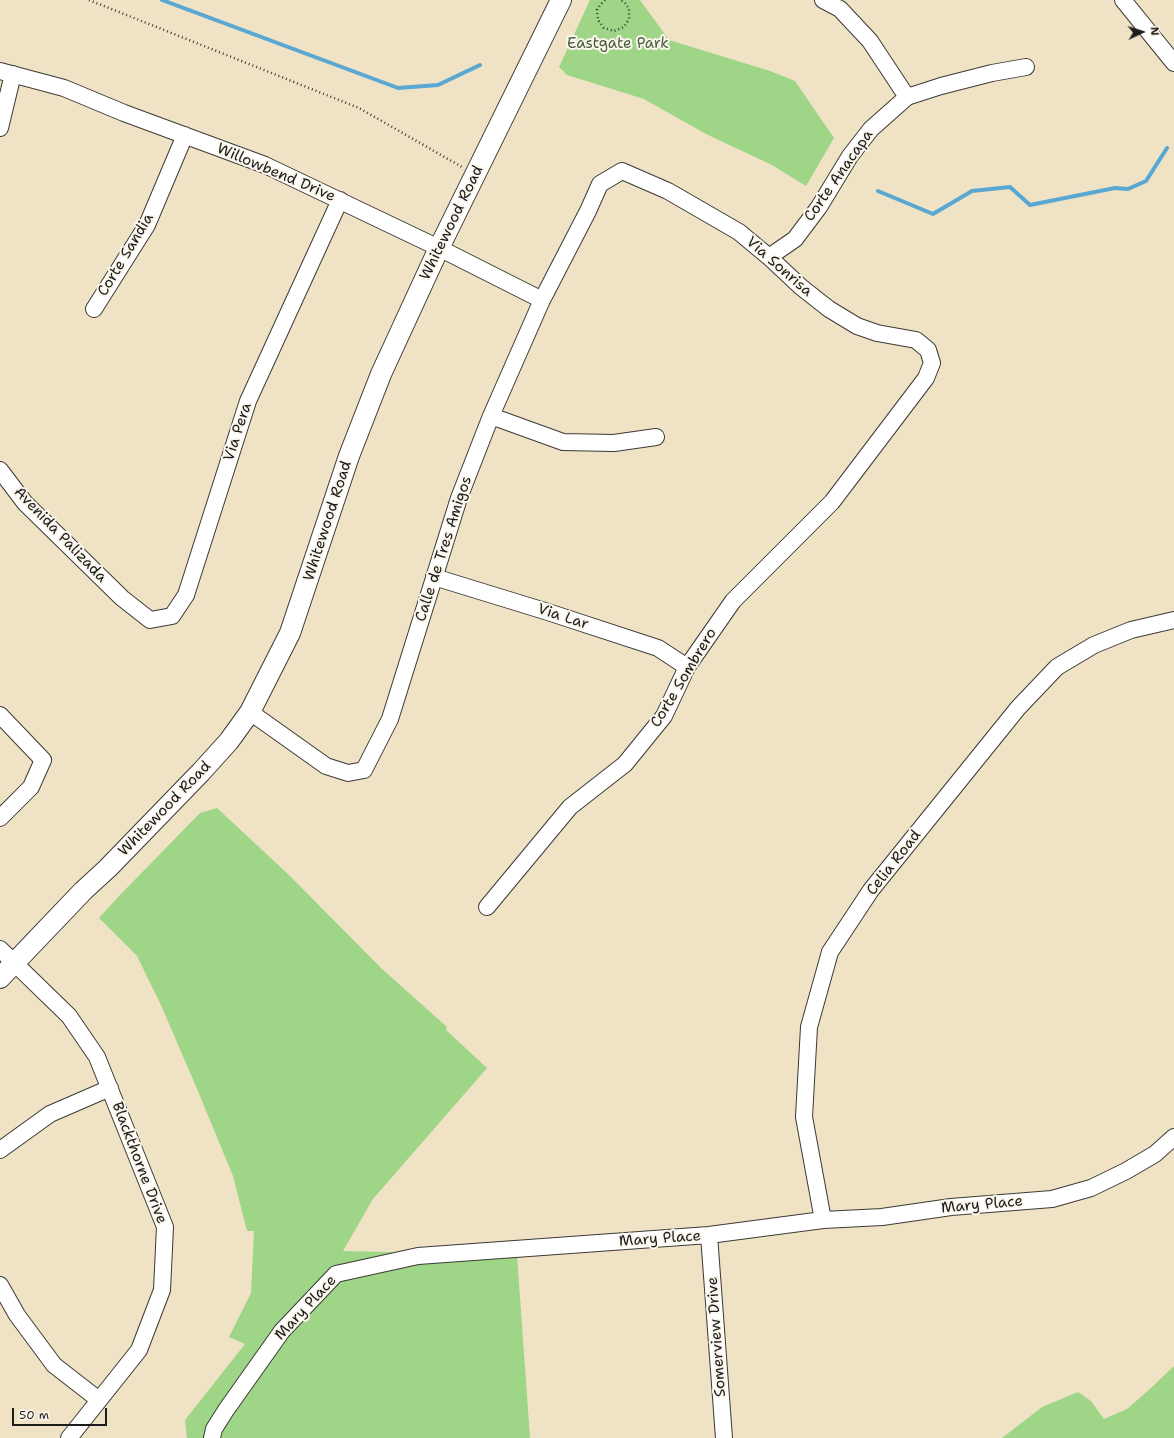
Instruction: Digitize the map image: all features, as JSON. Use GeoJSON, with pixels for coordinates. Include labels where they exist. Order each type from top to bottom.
{"type":"FeatureCollection","features":[{"type":"Feature","properties":{"kind":"main road","name":"Whitewood Road"},"geometry":{"type":"LineString","coordinates":[[0,978],[83,891],[108,868],[201,772],[229,741],[250,712],[290,633],[349,456],[381,374],[439,248],[561,0]]}},
{"type":"Feature","properties":{"kind":"street"},"geometry":{"type":"LineString","coordinates":[[822,0],[844,4],[907,97]]}},
{"type":"Feature","properties":{"kind":"street"},"geometry":{"type":"LineString","coordinates":[[1123,0],[1174,62]]}},
{"type":"Feature","properties":{"kind":"street","name":"Corte Anacapa"},"geometry":{"type":"LineString","coordinates":[[769,257],[794,238],[819,207],[850,156],[871,129],[907,97],[941,86],[1026,67]]}},
{"type":"Feature","properties":{"kind":"street"},"geometry":{"type":"LineString","coordinates":[[0,128],[6,73]]}},
{"type":"Feature","properties":{"kind":"street","name":"Willowbend Drive"},"geometry":{"type":"LineString","coordinates":[[6,73],[64,88],[124,113],[265,165],[439,248],[542,300]]}},
{"type":"Feature","properties":{"kind":"street","name":"Corte Sandia"},"geometry":{"type":"LineString","coordinates":[[94,309],[147,225],[185,135]]}},
{"type":"Feature","properties":{"kind":"street","name":"Via Sonrisa"},"geometry":{"type":"LineString","coordinates":[[588,211],[600,184],[622,171],[668,191],[739,232],[829,310],[857,326],[877,333],[916,340],[928,350],[932,363],[926,378],[905,406]]}},
{"type":"Feature","properties":{"kind":"street","name":"Via Pera"},"geometry":{"type":"LineString","coordinates":[[122,598],[150,620],[172,616],[186,595],[248,401],[340,200]]}},
{"type":"Feature","properties":{"kind":"street","name":"Calle de Tres Amigos"},"geometry":{"type":"LineString","coordinates":[[250,712],[326,766],[348,773],[364,770],[390,719],[459,498],[491,416],[542,300],[588,211]]}},
{"type":"Feature","properties":{"kind":"street","name":"Corte Sombrero"},"geometry":{"type":"LineString","coordinates":[[487,907],[570,807],[625,764],[664,716],[687,667],[733,601],[832,502],[905,406]]}},
{"type":"Feature","properties":{"kind":"street"},"geometry":{"type":"LineString","coordinates":[[491,416],[563,442],[614,444],[656,437]]}},
{"type":"Feature","properties":{"kind":"street","name":"Avenida Palizada"},"geometry":{"type":"LineString","coordinates":[[0,470],[25,502],[122,598]]}},
{"type":"Feature","properties":{"kind":"street","name":"Via Lar"},"geometry":{"type":"LineString","coordinates":[[434,577],[658,648],[687,667]]}},
{"type":"Feature","properties":{"kind":"street","name":"Celia Road"},"geometry":{"type":"LineString","coordinates":[[823,1220],[804,1117],[809,1027],[830,952],[871,890],[1018,708],[1057,667],[1094,645],[1131,630],[1174,620]]}},
{"type":"Feature","properties":{"kind":"street"},"geometry":{"type":"LineString","coordinates":[[0,715],[43,760],[31,787],[0,818]]}},
{"type":"Feature","properties":{"kind":"street","name":"Blackthorne Drive"},"geometry":{"type":"LineString","coordinates":[[0,949],[69,1016],[97,1057],[166,1227],[162,1290],[140,1350],[69,1438]]}},
{"type":"Feature","properties":{"kind":"street"},"geometry":{"type":"LineString","coordinates":[[0,1150],[50,1114],[110,1088]]}},
{"type":"Feature","properties":{"kind":"street","name":"Mary Place"},"geometry":{"type":"LineString","coordinates":[[212,1438],[214,1429],[226,1410],[282,1331],[336,1274],[418,1256],[709,1235],[823,1220],[882,1217],[951,1207],[1052,1199],[1091,1188],[1119,1174],[1155,1154],[1174,1137]]}},
{"type":"Feature","properties":{"kind":"street","name":"Somerview Drive"},"geometry":{"type":"LineString","coordinates":[[709,1235],[724,1438]]}},
{"type":"Feature","properties":{"kind":"street"},"geometry":{"type":"LineString","coordinates":[[0,1285],[17,1315],[54,1365],[99,1400]]}},
{"type":"Feature","properties":{"kind":"path"},"geometry":{"type":"LineString","coordinates":[[89,0],[359,108],[475,175]]}},
{"type":"Feature","properties":{"kind":"path"},"geometry":{"type":"LineString","coordinates":[[605,0],[597,10],[598,20],[604,28],[614,31],[624,28],[629,19],[629,9],[622,0]]}},
{"type":"Feature","properties":{"kind":"green space","name":"Eastgate Park"},"geometry":{"type":"Polygon","coordinates":[[[590,0],[640,0],[669,40],[770,71],[795,81],[834,138],[806,186],[772,165],[706,134],[644,99],[567,75],[559,67],[590,0]]]}},
{"type":"Feature","properties":{"kind":"green space"},"geometry":{"type":"Polygon","coordinates":[[[217,808],[289,875],[381,968],[447,1027],[446,1030],[487,1068],[373,1199],[343,1251],[517,1255],[530,1438],[187,1438],[185,1420],[245,1344],[229,1337],[251,1293],[254,1231],[247,1231],[233,1176],[160,1003],[137,956],[99,918],[200,813],[217,808]]]}},
{"type":"Feature","properties":{"kind":"green space"},"geometry":{"type":"Polygon","coordinates":[[[1174,1366],[1174,1438],[1002,1438],[1042,1407],[1078,1392],[1091,1401],[1104,1419],[1127,1409],[1174,1366]]]}},
{"type":"Feature","properties":{"kind":"waterway"},"geometry":{"type":"LineString","coordinates":[[162,0],[398,88],[438,85],[480,65]]}},
{"type":"Feature","properties":{"kind":"waterway"},"geometry":{"type":"LineString","coordinates":[[878,191],[933,214],[972,191],[1010,187],[1030,205],[1115,188],[1128,189],[1146,181],[1167,148]]}}]}
